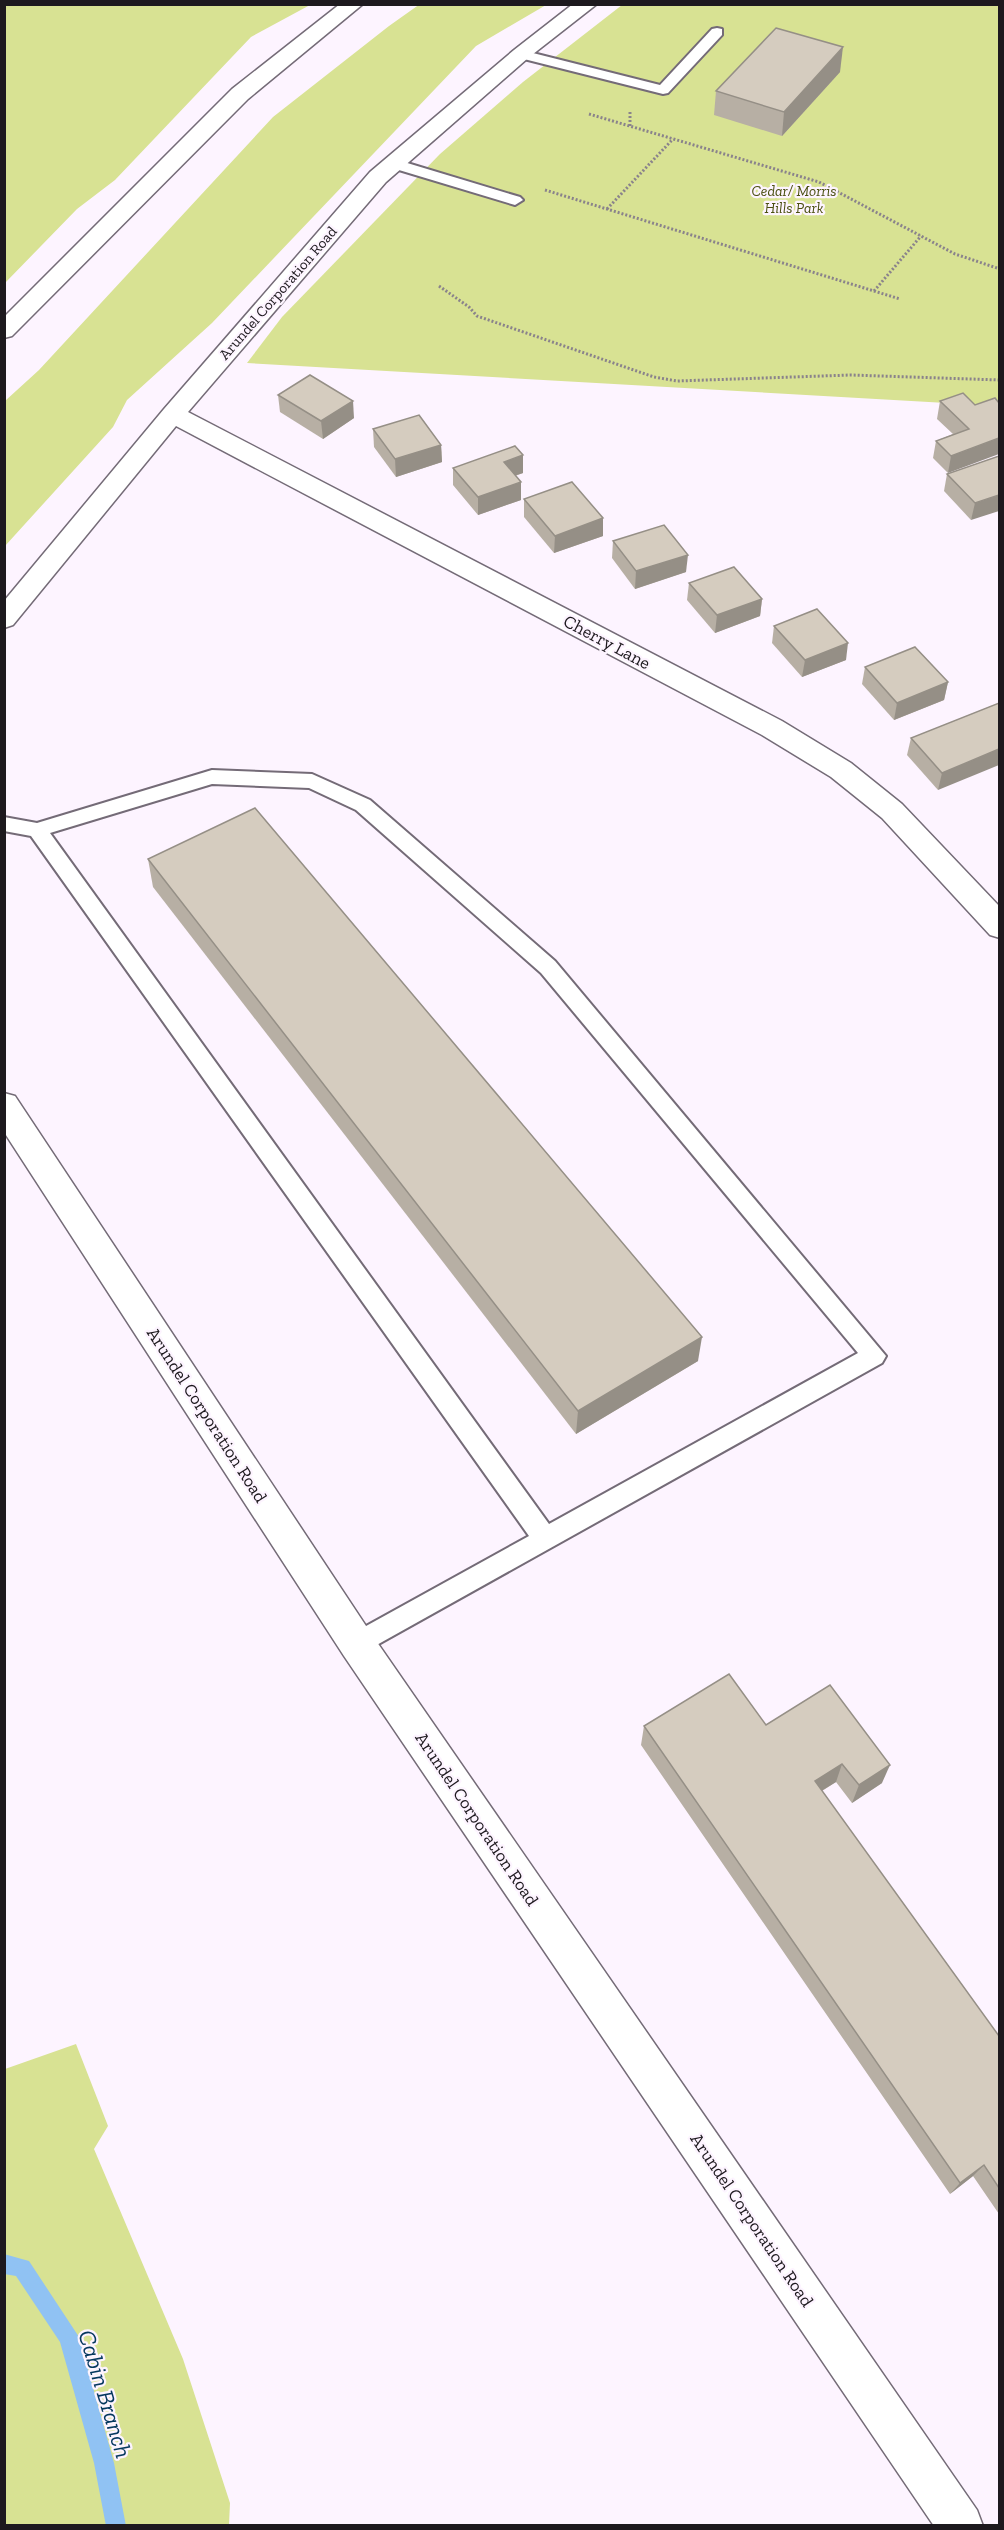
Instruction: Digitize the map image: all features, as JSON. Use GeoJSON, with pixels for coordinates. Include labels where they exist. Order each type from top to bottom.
{"type":"FeatureCollection","features":[{"type":"Feature","properties":{"kind":"main road"},"geometry":{"type":"LineString","coordinates":[[4,331],[240,94],[353,4]]}},
{"type":"Feature","properties":{"kind":"main road","name":"Arundel Corporation Road"},"geometry":{"type":"LineString","coordinates":[[4,619],[173,414],[378,177],[521,54],[587,4]]}},
{"type":"Feature","properties":{"kind":"main road","name":"Cherry Lane"},"geometry":{"type":"LineString","coordinates":[[173,414],[772,728],[841,770],[892,812],[990,901],[999,927]]}},
{"type":"Feature","properties":{"kind":"main road","name":"Arundel Corporation Road"},"geometry":{"type":"LineString","coordinates":[[4,1105],[357,1644],[961,2526]]}},
{"type":"Feature","properties":{"kind":"lane"},"geometry":{"type":"LineString","coordinates":[[521,54],[663,90],[717,32]]}},
{"type":"Feature","properties":{"kind":"lane"},"geometry":{"type":"LineString","coordinates":[[394,164],[515,200]]}},
{"type":"Feature","properties":{"kind":"lane"},"geometry":{"type":"LineString","coordinates":[[4,824],[37,830],[212,777],[312,781],[363,805],[548,967],[874,1356],[357,1644]]}},
{"type":"Feature","properties":{"kind":"lane"},"geometry":{"type":"LineString","coordinates":[[37,830],[545,1538]]}},
{"type":"Feature","properties":{"kind":"path"},"geometry":{"type":"LineString","coordinates":[[589,114],[819,182],[955,254],[999,269]]}},
{"type":"Feature","properties":{"kind":"path"},"geometry":{"type":"LineString","coordinates":[[607,209],[673,138]]}},
{"type":"Feature","properties":{"kind":"path"},"geometry":{"type":"LineString","coordinates":[[539,189],[900,299]]}},
{"type":"Feature","properties":{"kind":"path"},"geometry":{"type":"LineString","coordinates":[[874,291],[921,236]]}},
{"type":"Feature","properties":{"kind":"path"},"geometry":{"type":"LineString","coordinates":[[439,286],[469,307],[477,316],[665,379],[716,381],[850,375],[999,380]]}},
{"type":"Feature","properties":{"kind":"green space"},"geometry":{"type":"Polygon","coordinates":[[[5,4],[310,5],[251,37],[115,180],[77,209],[5,283],[5,4]]]}},
{"type":"Feature","properties":{"kind":"green space"},"geometry":{"type":"Polygon","coordinates":[[[420,4],[546,5],[476,46],[212,323],[127,400],[113,427],[5,546],[5,401],[39,370],[273,117],[420,4]]]}},
{"type":"Feature","properties":{"kind":"green space","name":"Cedar/ Morris Hills Park"},"geometry":{"type":"Polygon","coordinates":[[[622,5],[999,5],[999,406],[247,363],[282,317],[440,154],[523,82],[622,5]]]}},
{"type":"Feature","properties":{"kind":"green space"},"geometry":{"type":"Polygon","coordinates":[[[76,2044],[108,2126],[94,2149],[183,2359],[230,2503],[229,2525],[5,2525],[5,2069],[76,2044]]]}},
{"type":"Feature","properties":{"kind":"building"},"geometry":{"type":"Polygon","coordinates":[[[776,28],[843,47],[784,112],[716,91],[776,28]]]}},
{"type":"Feature","properties":{"kind":"building"},"geometry":{"type":"Polygon","coordinates":[[[310,375],[353,401],[321,421],[278,395],[310,375]]]}},
{"type":"Feature","properties":{"kind":"building"},"geometry":{"type":"Polygon","coordinates":[[[963,393],[975,405],[995,398],[999,403],[999,438],[951,456],[936,441],[969,429],[940,401],[963,393]]]}},
{"type":"Feature","properties":{"kind":"building"},"geometry":{"type":"Polygon","coordinates":[[[419,415],[441,445],[395,459],[373,429],[419,415]]]}},
{"type":"Feature","properties":{"kind":"building"},"geometry":{"type":"Polygon","coordinates":[[[515,446],[523,455],[504,462],[521,482],[478,497],[453,468],[515,446]]]}},
{"type":"Feature","properties":{"kind":"building"},"geometry":{"type":"Polygon","coordinates":[[[999,456],[999,495],[975,503],[947,474],[999,456]]]}},
{"type":"Feature","properties":{"kind":"building"},"geometry":{"type":"Polygon","coordinates":[[[572,482],[603,518],[555,536],[524,499],[572,482]]]}},
{"type":"Feature","properties":{"kind":"building"},"geometry":{"type":"Polygon","coordinates":[[[664,525],[688,555],[636,571],[613,541],[664,525]]]}},
{"type":"Feature","properties":{"kind":"building"},"geometry":{"type":"Polygon","coordinates":[[[734,567],[762,599],[717,615],[689,583],[734,567]]]}},
{"type":"Feature","properties":{"kind":"building"},"geometry":{"type":"Polygon","coordinates":[[[817,609],[848,643],[805,660],[774,626],[817,609]]]}},
{"type":"Feature","properties":{"kind":"building"},"geometry":{"type":"Polygon","coordinates":[[[915,647],[948,682],[897,703],[865,667],[915,647]]]}},
{"type":"Feature","properties":{"kind":"building"},"geometry":{"type":"Polygon","coordinates":[[[999,703],[999,749],[942,773],[911,738],[999,703]]]}},
{"type":"Feature","properties":{"kind":"building"},"geometry":{"type":"Polygon","coordinates":[[[255,808],[702,1337],[578,1411],[148,859],[255,808]]]}},
{"type":"Feature","properties":{"kind":"building"},"geometry":{"type":"Polygon","coordinates":[[[729,1674],[766,1725],[830,1685],[890,1765],[859,1785],[842,1764],[815,1781],[999,2036],[999,2188],[984,2165],[960,2183],[644,1726],[729,1674]]]}},
{"type":"Feature","properties":{"kind":"waterway","name":"Cabin Branch"},"geometry":{"type":"LineString","coordinates":[[4,2264],[22,2268],[69,2337],[104,2463],[116,2526]]}}]}
